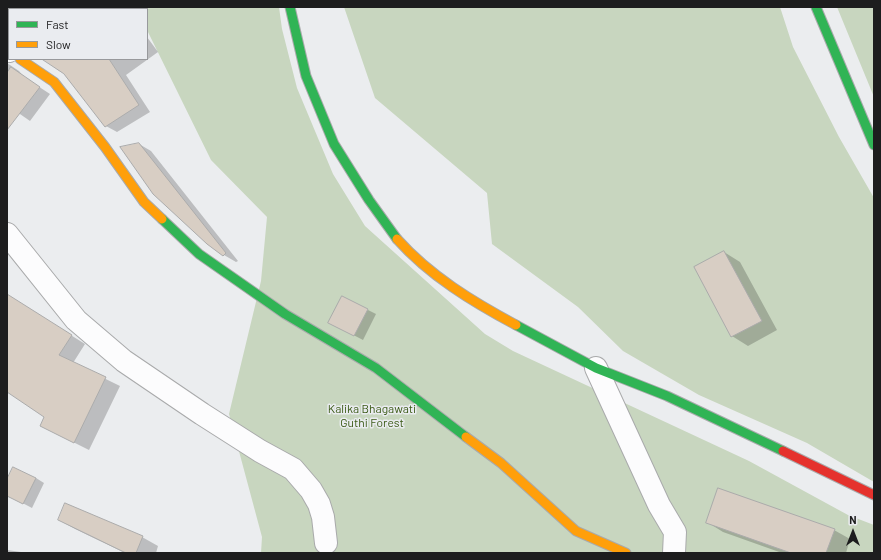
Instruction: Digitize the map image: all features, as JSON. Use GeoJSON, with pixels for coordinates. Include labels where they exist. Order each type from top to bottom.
{"type":"FeatureCollection","features":[{"type":"Feature","properties":{"kind":"main road"},"geometry":{"type":"LineString","coordinates":[[290,7],[306,76],[334,144],[369,200],[398,240],[441,280],[487,309],[596,368],[667,396],[874,495]]}},
{"type":"Feature","properties":{"kind":"main road"},"geometry":{"type":"LineString","coordinates":[[816,7],[874,145]]}},
{"type":"Feature","properties":{"kind":"main road"},"geometry":{"type":"LineString","coordinates":[[21,60],[54,82],[105,147],[144,202],[199,254],[285,314],[376,368],[501,463],[576,531],[626,553]]}},
{"type":"Feature","properties":{"kind":"street"},"geometry":{"type":"LineString","coordinates":[[7,234],[76,320],[124,361],[208,418],[293,470],[312,490],[319,504],[323,517],[326,542]]}},
{"type":"Feature","properties":{"kind":"street"},"geometry":{"type":"LineString","coordinates":[[596,368],[659,505],[675,532],[674,553]]}},
{"type":"Feature","properties":{"kind":"green space","name":"Kalika Bhagawati Guthi Forest"},"geometry":{"type":"Polygon","coordinates":[[[279,7],[282,29],[297,88],[333,174],[365,226],[485,334],[513,351],[749,461],[848,515],[874,525],[874,553],[261,553],[262,537],[229,414],[261,281],[267,217],[211,160],[148,32],[148,8],[136,8],[279,7]]]}},
{"type":"Feature","properties":{"kind":"green space"},"geometry":{"type":"Polygon","coordinates":[[[344,7],[780,7],[793,47],[839,137],[874,198],[874,482],[807,443],[699,395],[623,351],[578,307],[492,244],[487,193],[375,98],[344,7]]]}},
{"type":"Feature","properties":{"kind":"green space"},"geometry":{"type":"Polygon","coordinates":[[[837,7],[874,7],[874,97],[837,7]]]}},
{"type":"Feature","properties":{"kind":"building"},"geometry":{"type":"Polygon","coordinates":[[[43,60],[110,60],[139,105],[105,127],[64,74],[43,60]]]}},
{"type":"Feature","properties":{"kind":"building"},"geometry":{"type":"Polygon","coordinates":[[[11,67],[40,87],[7,130],[7,73],[11,67]]]}},
{"type":"Feature","properties":{"kind":"building"},"geometry":{"type":"Polygon","coordinates":[[[139,143],[226,253],[223,256],[207,244],[153,194],[120,147],[139,143]]]}},
{"type":"Feature","properties":{"kind":"building"},"geometry":{"type":"Polygon","coordinates":[[[724,251],[762,321],[731,337],[694,267],[724,251]]]}},
{"type":"Feature","properties":{"kind":"building"},"geometry":{"type":"Polygon","coordinates":[[[7,294],[72,335],[59,355],[106,377],[74,443],[40,426],[44,417],[7,392],[7,294]]]}},
{"type":"Feature","properties":{"kind":"building"},"geometry":{"type":"Polygon","coordinates":[[[342,296],[368,309],[354,336],[328,323],[342,296]]]}},
{"type":"Feature","properties":{"kind":"building"},"geometry":{"type":"Polygon","coordinates":[[[13,467],[36,478],[23,504],[7,496],[7,479],[13,467]]]}},
{"type":"Feature","properties":{"kind":"building"},"geometry":{"type":"Polygon","coordinates":[[[718,488],[835,529],[826,553],[791,553],[706,523],[718,488]]]}},
{"type":"Feature","properties":{"kind":"building"},"geometry":{"type":"Polygon","coordinates":[[[65,503],[143,536],[136,553],[126,553],[58,520],[65,503]]]}},
{"type":"Feature","properties":{"kind":"traffic: fast"},"geometry":{"type":"LineString","coordinates":[[290,7],[306,76],[334,144],[369,200],[397,239]]}},
{"type":"Feature","properties":{"kind":"traffic: fast"},"geometry":{"type":"LineString","coordinates":[[816,7],[874,145]]}},
{"type":"Feature","properties":{"kind":"traffic: fast"},"geometry":{"type":"LineString","coordinates":[[162,219],[199,254],[285,314],[376,368],[466,437]]}},
{"type":"Feature","properties":{"kind":"traffic: fast"},"geometry":{"type":"LineString","coordinates":[[516,325],[596,368],[667,396],[783,451]]}},
{"type":"Feature","properties":{"kind":"traffic: slow"},"geometry":{"type":"LineString","coordinates":[[21,60],[54,82],[105,147],[144,202],[162,219]]}},
{"type":"Feature","properties":{"kind":"traffic: slow"},"geometry":{"type":"LineString","coordinates":[[397,239],[423,265],[453,287],[516,325]]}},
{"type":"Feature","properties":{"kind":"traffic: slow"},"geometry":{"type":"LineString","coordinates":[[466,437],[501,463],[576,531],[626,553]]}},
{"type":"Feature","properties":{"kind":"traffic: jam"},"geometry":{"type":"LineString","coordinates":[[783,451],[874,495]]}}]}
